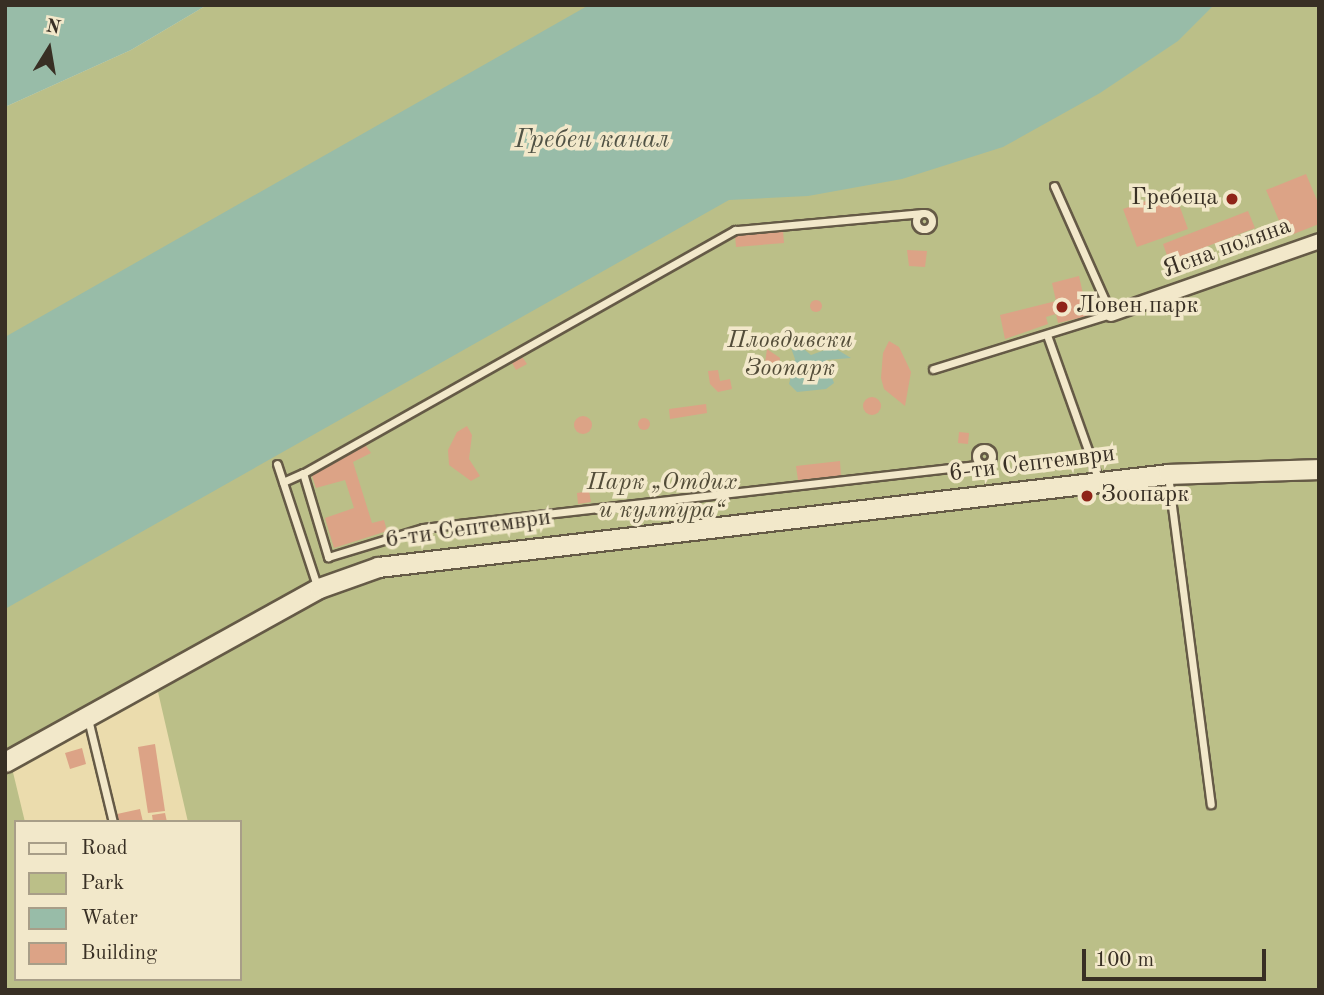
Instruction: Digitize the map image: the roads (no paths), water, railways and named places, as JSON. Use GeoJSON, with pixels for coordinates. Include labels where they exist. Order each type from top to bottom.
{"type":"FeatureCollection","features":[{"type":"Feature","properties":{"kind":"street","name":"Ясна поляна"},"geometry":{"type":"LineString","coordinates":[[1111,314],[1319,241]]}},
{"type":"Feature","properties":{"kind":"street","name":"6-ти Септември"},"geometry":{"type":"LineString","coordinates":[[5,762],[319,588],[404,562],[1168,474],[1319,469]]}},
{"type":"Feature","properties":{"kind":"lane"},"geometry":{"type":"LineString","coordinates":[[933,369],[1111,314],[1054,186]]}},
{"type":"Feature","properties":{"kind":"lane"},"geometry":{"type":"LineString","coordinates":[[283,482],[735,230],[923,213]]}},
{"type":"Feature","properties":{"kind":"lane"},"geometry":{"type":"LineString","coordinates":[[1047,335],[1099,482]]}},
{"type":"Feature","properties":{"kind":"lane"},"geometry":{"type":"LineString","coordinates":[[276,464],[319,588]]}},
{"type":"Feature","properties":{"kind":"lane"},"geometry":{"type":"LineString","coordinates":[[303,472],[328,557],[423,528],[985,464]]}},
{"type":"Feature","properties":{"kind":"lane"},"geometry":{"type":"LineString","coordinates":[[1168,474],[1211,804]]}},
{"type":"Feature","properties":{"kind":"lane"},"geometry":{"type":"LineString","coordinates":[[87,715],[113,820]]}},
{"type":"Feature","properties":{"kind":"water"},"geometry":{"type":"Polygon","coordinates":[[[5,5],[207,5],[131,50],[5,107],[5,5]]]}},
{"type":"Feature","properties":{"kind":"water","name":"Гребен канал"},"geometry":{"type":"Polygon","coordinates":[[[589,5],[1214,5],[1178,41],[1100,93],[1003,147],[902,179],[808,196],[729,200],[5,609],[5,337],[589,5]]]}},
{"type":"Feature","properties":{"kind":"water"},"geometry":{"type":"Polygon","coordinates":[[[786,334],[811,355],[833,347],[851,358],[826,360],[834,383],[826,389],[797,392],[789,384],[795,359],[786,334]]]}},
{"type":"Feature","properties":{"kind":"place","name":"Гребеца"},"geometry":{"type":"Point","coordinates":[1232,199]}},
{"type":"Feature","properties":{"kind":"place","name":"Ловен парк"},"geometry":{"type":"Point","coordinates":[1062,307]}},
{"type":"Feature","properties":{"kind":"place","name":"Зоопарк"},"geometry":{"type":"Point","coordinates":[1087,496]}},
{"type":"Feature","properties":{"kind":"park label","name":"Пловдивски Зоопарк"},"geometry":{"type":"Point","coordinates":[790,356]}},
{"type":"Feature","properties":{"kind":"park label","name":"Парк „Отдих и култура“"},"geometry":{"type":"Point","coordinates":[662,498]}}]}
